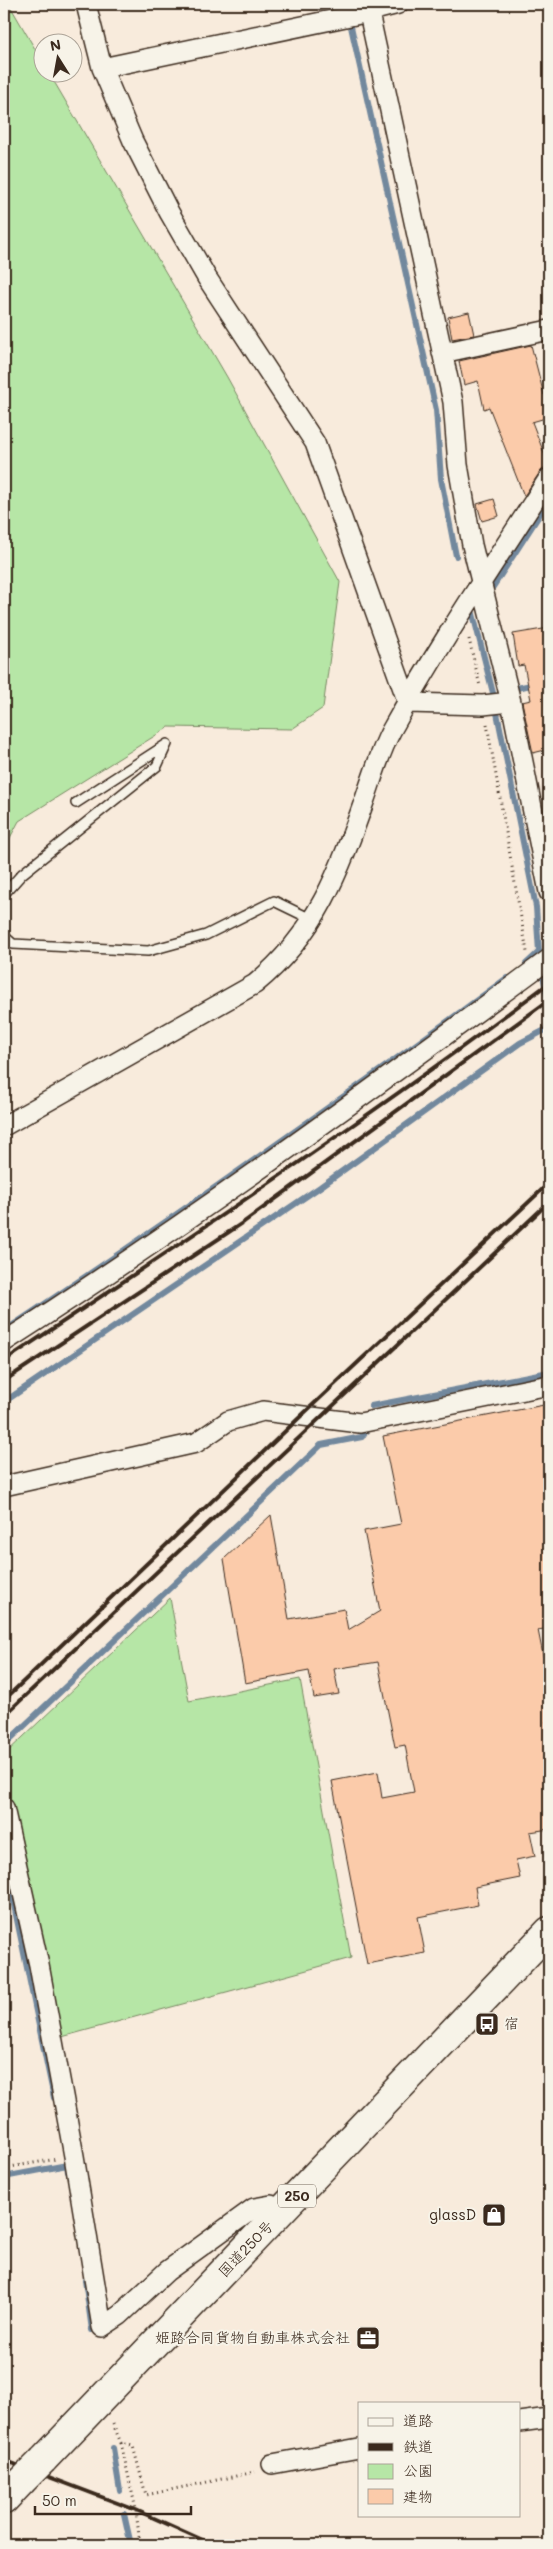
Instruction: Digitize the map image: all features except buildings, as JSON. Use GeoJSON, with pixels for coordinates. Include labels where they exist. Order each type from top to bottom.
{"type":"FeatureCollection","features":[{"type":"Feature","properties":{"kind":"highway","name":"国道250号"},"geometry":{"type":"LineString","coordinates":[[13,2491],[282,2212],[549,1930]]}},
{"type":"Feature","properties":{"kind":"street"},"geometry":{"type":"LineString","coordinates":[[86,4],[102,68],[133,141],[169,212],[207,278],[315,443],[408,703]]}},
{"type":"Feature","properties":{"kind":"street"},"geometry":{"type":"LineString","coordinates":[[102,68],[398,4]]}},
{"type":"Feature","properties":{"kind":"street"},"geometry":{"type":"LineString","coordinates":[[358,12],[453,402],[458,465],[472,545],[482,582],[501,704],[549,892]]}},
{"type":"Feature","properties":{"kind":"street"},"geometry":{"type":"LineString","coordinates":[[442,353],[549,330]]}},
{"type":"Feature","properties":{"kind":"street"},"geometry":{"type":"LineString","coordinates":[[4,1126],[255,984],[280,964],[313,920],[345,854],[383,749],[408,703],[463,610],[549,478]]}},
{"type":"Feature","properties":{"kind":"street"},"geometry":{"type":"LineString","coordinates":[[408,703],[501,704]]}},
{"type":"Feature","properties":{"kind":"street"},"geometry":{"type":"LineString","coordinates":[[4,1342],[240,1183],[545,962]]}},
{"type":"Feature","properties":{"kind":"street"},"geometry":{"type":"LineString","coordinates":[[4,1486],[196,1443],[228,1421],[263,1411],[360,1422],[549,1385]]}},
{"type":"Feature","properties":{"kind":"street"},"geometry":{"type":"LineString","coordinates":[[4,1808],[39,1966],[74,2156],[102,2327],[120,2315],[167,2271],[254,2208],[272,2205],[282,2212]]}},
{"type":"Feature","properties":{"kind":"street"},"geometry":{"type":"LineString","coordinates":[[520,2422],[549,2418]]}},
{"type":"Feature","properties":{"kind":"street"},"geometry":{"type":"LineString","coordinates":[[272,2464],[358,2448]]}},
{"type":"Feature","properties":{"kind":"lane"},"geometry":{"type":"LineString","coordinates":[[4,894],[22,874],[156,766],[168,744],[76,803]]}},
{"type":"Feature","properties":{"kind":"lane"},"geometry":{"type":"LineString","coordinates":[[4,936],[13,944],[148,951],[206,935],[274,901],[313,920]]}},
{"type":"Feature","properties":{"kind":"path"},"geometry":{"type":"LineString","coordinates":[[4,2168],[74,2156]]}},
{"type":"Feature","properties":{"kind":"path"},"geometry":{"type":"LineString","coordinates":[[113,2424],[122,2443],[136,2510],[140,2545]]}},
{"type":"Feature","properties":{"kind":"path"},"geometry":{"type":"LineString","coordinates":[[122,2443],[132,2446],[146,2495],[269,2470],[272,2464]]}},
{"type":"Feature","properties":{"kind":"green space"},"geometry":{"type":"Polygon","coordinates":[[[4,4],[9,4],[32,44],[32,82],[54,82],[227,377],[340,582],[323,708],[292,729],[169,727],[19,821],[4,849],[4,4]]]}},
{"type":"Feature","properties":{"kind":"green space"},"geometry":{"type":"Polygon","coordinates":[[[170,1598],[189,1701],[300,1679],[351,1958],[58,2038],[4,1781],[4,1755],[170,1598]]]}},
{"type":"Feature","properties":{"kind":"waterway"},"geometry":{"type":"LineString","coordinates":[[346,4],[436,410],[441,479],[456,556]]}},
{"type":"Feature","properties":{"kind":"waterway"},"geometry":{"type":"LineString","coordinates":[[493,587],[549,500]]}},
{"type":"Feature","properties":{"kind":"waterway"},"geometry":{"type":"LineString","coordinates":[[472,610],[493,693],[536,907],[539,952],[549,1007]]}},
{"type":"Feature","properties":{"kind":"waterway"},"geometry":{"type":"LineString","coordinates":[[517,688],[549,681]]}},
{"type":"Feature","properties":{"kind":"waterway"},"geometry":{"type":"LineString","coordinates":[[526,964],[539,952]]}},
{"type":"Feature","properties":{"kind":"waterway"},"geometry":{"type":"LineString","coordinates":[[4,1331],[258,1158],[507,978]]}},
{"type":"Feature","properties":{"kind":"waterway"},"geometry":{"type":"LineString","coordinates":[[4,1402],[320,1187],[520,1043],[549,1028]]}},
{"type":"Feature","properties":{"kind":"waterway"},"geometry":{"type":"LineString","coordinates":[[371,1406],[549,1372]]}},
{"type":"Feature","properties":{"kind":"waterway"},"geometry":{"type":"LineString","coordinates":[[4,1745],[321,1445],[362,1437],[367,1429]]}},
{"type":"Feature","properties":{"kind":"waterway"},"geometry":{"type":"LineString","coordinates":[[4,1857],[54,2098]]}},
{"type":"Feature","properties":{"kind":"waterway"},"geometry":{"type":"LineString","coordinates":[[4,2177],[67,2165],[68,2172]]}},
{"type":"Feature","properties":{"kind":"waterway"},"geometry":{"type":"LineString","coordinates":[[85,2280],[92,2330]]}},
{"type":"Feature","properties":{"kind":"waterway"},"geometry":{"type":"LineString","coordinates":[[113,2448],[120,2491]]}},
{"type":"Feature","properties":{"kind":"waterway"},"geometry":{"type":"LineString","coordinates":[[124,2514],[131,2545]]}},
{"type":"Feature","properties":{"kind":"railway"},"geometry":{"type":"LineString","coordinates":[[4,1361],[211,1223],[347,1129],[549,983]]}},
{"type":"Feature","properties":{"kind":"railway"},"geometry":{"type":"LineString","coordinates":[[4,1381],[244,1222],[549,1000]]}},
{"type":"Feature","properties":{"kind":"railway"},"geometry":{"type":"LineString","coordinates":[[4,1700],[301,1416],[549,1183]]}},
{"type":"Feature","properties":{"kind":"railway"},"geometry":{"type":"LineString","coordinates":[[4,1716],[549,1202]]}},
{"type":"Feature","properties":{"kind":"railway"},"geometry":{"type":"LineString","coordinates":[[4,2460],[136,2510],[214,2545]]}},
{"type":"Feature","properties":{"kind":"place","name":"宿"},"geometry":{"type":"Point","coordinates":[487,2024]}},
{"type":"Feature","properties":{"kind":"place","name":"glassD"},"geometry":{"type":"Point","coordinates":[494,2215]}},
{"type":"Feature","properties":{"kind":"place","name":"姫路合同貨物自動車株式会社"},"geometry":{"type":"Point","coordinates":[368,2338]}}]}
